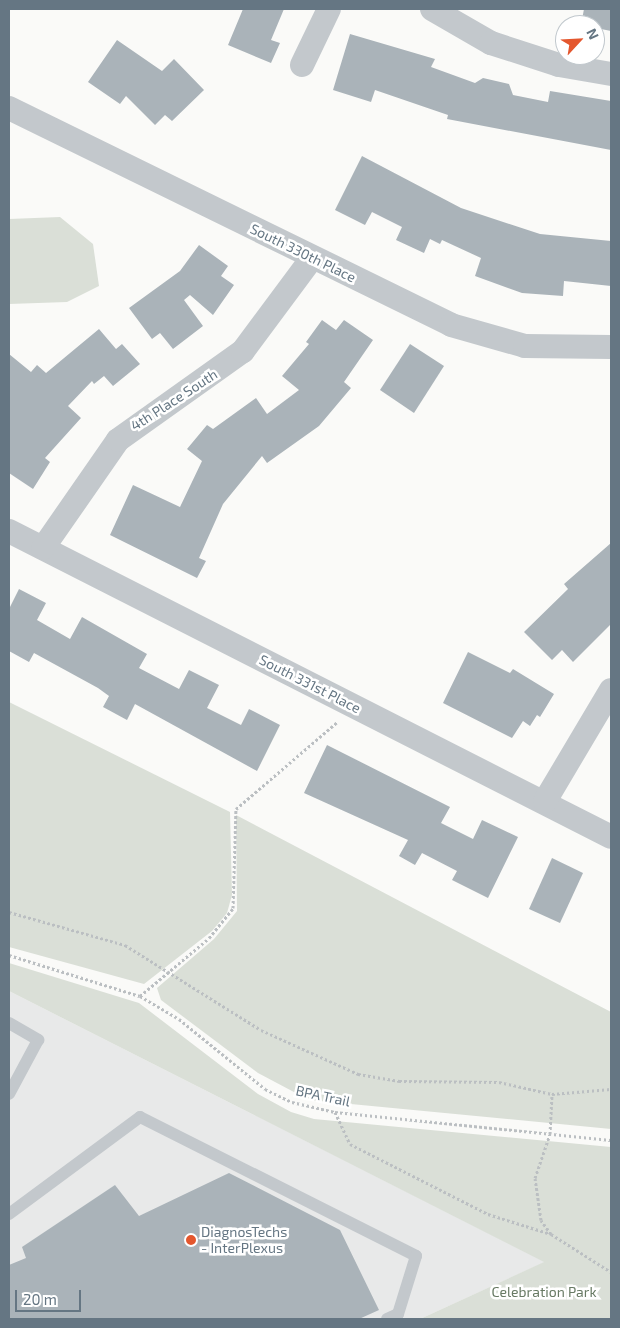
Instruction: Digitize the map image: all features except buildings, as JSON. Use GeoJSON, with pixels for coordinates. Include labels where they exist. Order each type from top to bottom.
{"type":"FeatureCollection","features":[{"type":"Feature","properties":{"kind":"street"},"geometry":{"type":"LineString","coordinates":[[302,65],[329,9]]}},
{"type":"Feature","properties":{"kind":"street"},"geometry":{"type":"LineString","coordinates":[[432,9],[491,43],[559,65],[611,74]]}},
{"type":"Feature","properties":{"kind":"street","name":"South 330th Place"},"geometry":{"type":"LineString","coordinates":[[9,108],[312,258],[451,324],[496,340],[550,350],[611,347]]}},
{"type":"Feature","properties":{"kind":"street","name":"4th Place South"},"geometry":{"type":"LineString","coordinates":[[43,548],[118,440],[243,351],[312,258]]}},
{"type":"Feature","properties":{"kind":"street","name":"South 331st Place"},"geometry":{"type":"LineString","coordinates":[[9,531],[355,707],[545,801],[611,837]]}},
{"type":"Feature","properties":{"kind":"street"},"geometry":{"type":"LineString","coordinates":[[545,801],[611,690]]}},
{"type":"Feature","properties":{"kind":"lane"},"geometry":{"type":"LineString","coordinates":[[9,1023],[38,1040],[9,1094]]}},
{"type":"Feature","properties":{"kind":"lane"},"geometry":{"type":"LineString","coordinates":[[9,1214],[140,1117],[416,1256],[398,1314],[387,1319]]}},
{"type":"Feature","properties":{"kind":"path"},"geometry":{"type":"LineString","coordinates":[[140,996],[209,938],[233,908],[236,808],[355,707]]}},
{"type":"Feature","properties":{"kind":"path"},"geometry":{"type":"LineString","coordinates":[[9,912],[125,945],[170,970],[261,1030],[358,1074],[399,1082],[500,1082],[552,1094],[611,1089]]}},
{"type":"Feature","properties":{"kind":"path","name":"BPA Trail"},"geometry":{"type":"LineString","coordinates":[[9,955],[140,996],[179,1019],[265,1089],[292,1102],[334,1112],[611,1140]]}},
{"type":"Feature","properties":{"kind":"path"},"geometry":{"type":"LineString","coordinates":[[551,1234],[541,1220],[535,1178],[550,1134],[552,1094]]}},
{"type":"Feature","properties":{"kind":"path"},"geometry":{"type":"LineString","coordinates":[[334,1112],[350,1144],[488,1214],[551,1234],[611,1272]]}},
{"type":"Feature","properties":{"kind":"shaded area"},"geometry":{"type":"Polygon","coordinates":[[[9,991],[545,1262],[420,1319],[9,1319],[9,991]]]}},
{"type":"Feature","properties":{"kind":"green space"},"geometry":{"type":"Polygon","coordinates":[[[60,217],[93,244],[99,286],[67,302],[9,304],[9,219],[60,217]]]}},
{"type":"Feature","properties":{"kind":"green space"},"geometry":{"type":"Polygon","coordinates":[[[9,702],[230,812],[232,895],[227,913],[212,931],[144,984],[9,947],[9,702]]]}},
{"type":"Feature","properties":{"kind":"green space"},"geometry":{"type":"Polygon","coordinates":[[[236,815],[611,1012],[611,1129],[309,1100],[258,1073],[161,1000],[157,988],[214,939],[237,911],[236,815]]]}},
{"type":"Feature","properties":{"kind":"green space","name":"Celebration Park"},"geometry":{"type":"Polygon","coordinates":[[[9,963],[139,1003],[258,1094],[291,1112],[314,1119],[611,1147],[611,1319],[420,1319],[544,1262],[9,991],[9,963]]]}},
{"type":"Feature","properties":{"kind":"place","name":"DiagnosTechs - InterPlexus"},"geometry":{"type":"Point","coordinates":[191,1240]}}]}
